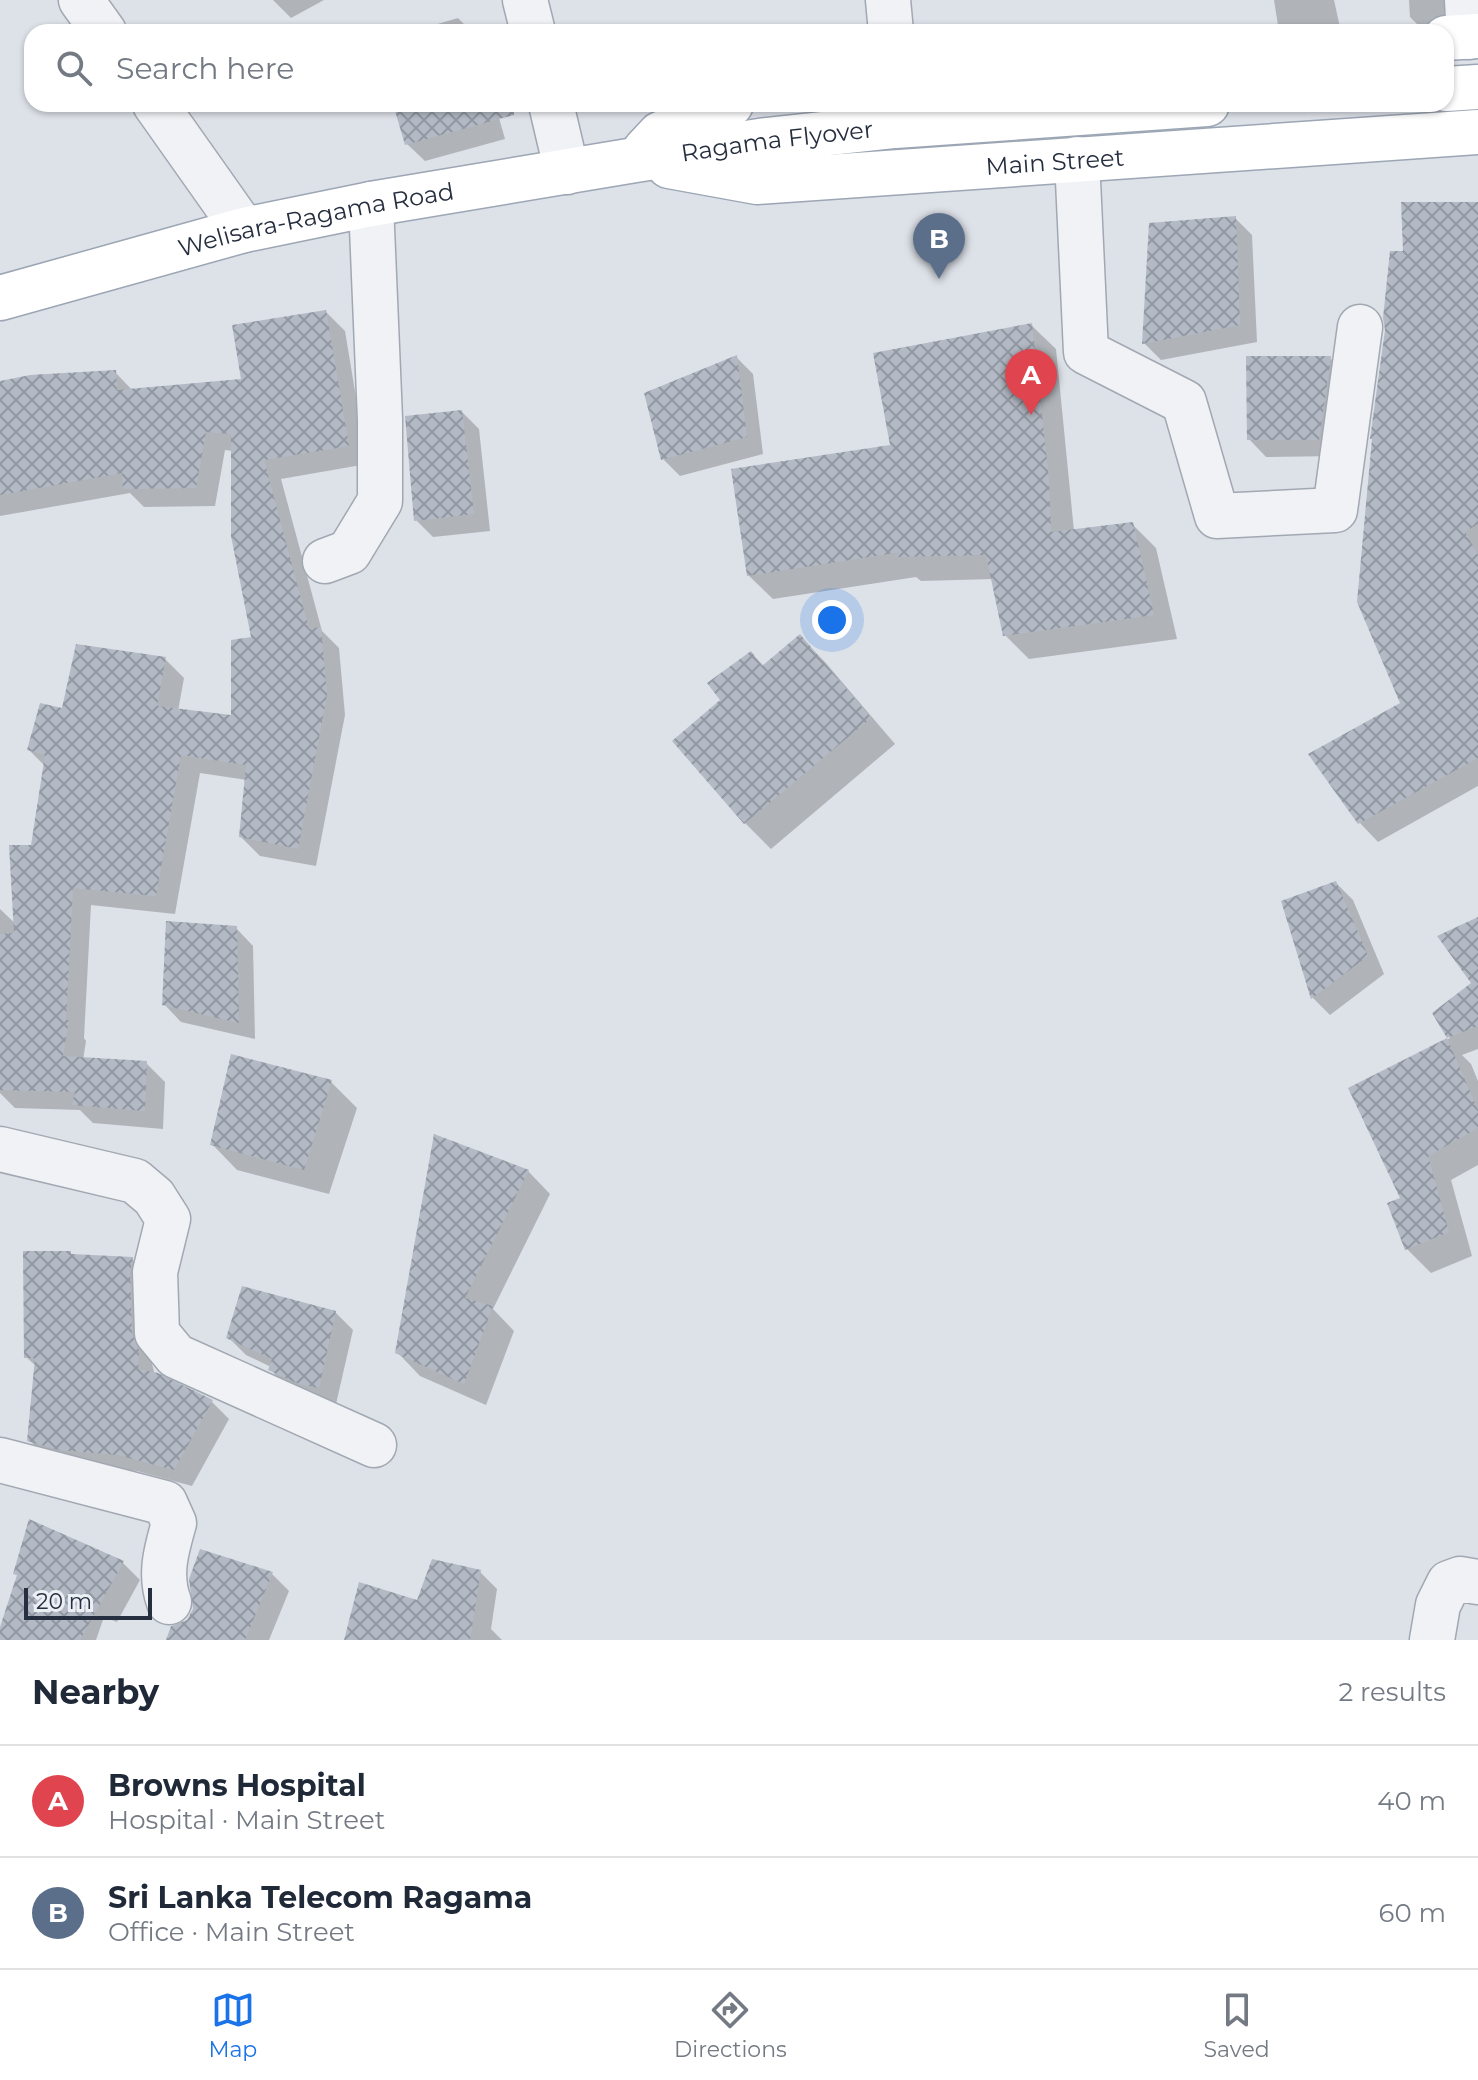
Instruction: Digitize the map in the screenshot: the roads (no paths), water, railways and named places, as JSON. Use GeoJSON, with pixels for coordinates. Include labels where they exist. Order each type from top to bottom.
{"type":"FeatureCollection","features":[{"type":"Feature","properties":{"kind":"main road"},"geometry":{"type":"LineString","coordinates":[[1454,88],[1478,87]]}},
{"type":"Feature","properties":{"kind":"main road"},"geometry":{"type":"LineString","coordinates":[[635,160],[660,134],[712,112]]}},
{"type":"Feature","properties":{"kind":"main road","name":"Ragama Flyover"},"geometry":{"type":"LineString","coordinates":[[635,160],[766,140],[895,126],[1094,112]]}},
{"type":"Feature","properties":{"kind":"main road","name":"Main Street"},"geometry":{"type":"LineString","coordinates":[[635,160],[757,182],[1478,132]]}},
{"type":"Feature","properties":{"kind":"main road","name":"Welisara-Ragama Road"},"geometry":{"type":"LineString","coordinates":[[0,298],[244,230],[371,204],[635,160]]}},
{"type":"Feature","properties":{"kind":"street"},"geometry":{"type":"LineString","coordinates":[[81,0],[98,24]]}},
{"type":"Feature","properties":{"kind":"street"},"geometry":{"type":"LineString","coordinates":[[525,0],[531,24]]}},
{"type":"Feature","properties":{"kind":"street"},"geometry":{"type":"LineString","coordinates":[[888,0],[890,24]]}},
{"type":"Feature","properties":{"kind":"street"},"geometry":{"type":"LineString","coordinates":[[161,112],[244,230]]}},
{"type":"Feature","properties":{"kind":"street"},"geometry":{"type":"LineString","coordinates":[[553,112],[567,172]]}},
{"type":"Feature","properties":{"kind":"street"},"geometry":{"type":"LineString","coordinates":[[1077,159],[1086,352],[1184,402],[1217,516],[1335,510],[1360,327]]}},
{"type":"Feature","properties":{"kind":"street"},"geometry":{"type":"LineString","coordinates":[[325,561],[349,552],[380,501],[380,419],[371,204]]}},
{"type":"Feature","properties":{"kind":"street"},"geometry":{"type":"LineString","coordinates":[[0,1149],[135,1181],[154,1197],[168,1219],[155,1272],[157,1333],[176,1356],[374,1445]]}},
{"type":"Feature","properties":{"kind":"street"},"geometry":{"type":"LineString","coordinates":[[0,1460],[165,1503],[174,1523],[164,1559],[163,1586],[169,1602]]}},
{"type":"Feature","properties":{"kind":"street"},"geometry":{"type":"LineString","coordinates":[[1432,1640],[1438,1605],[1449,1583],[1460,1579],[1478,1582]]}},
{"type":"Feature","properties":{"kind":"place","name":"Sri Lanka Telecom Ragama"},"geometry":{"type":"Point","coordinates":[939,279]}},
{"type":"Feature","properties":{"kind":"place","name":"Browns Hospital"},"geometry":{"type":"Point","coordinates":[1031,415]}}]}
